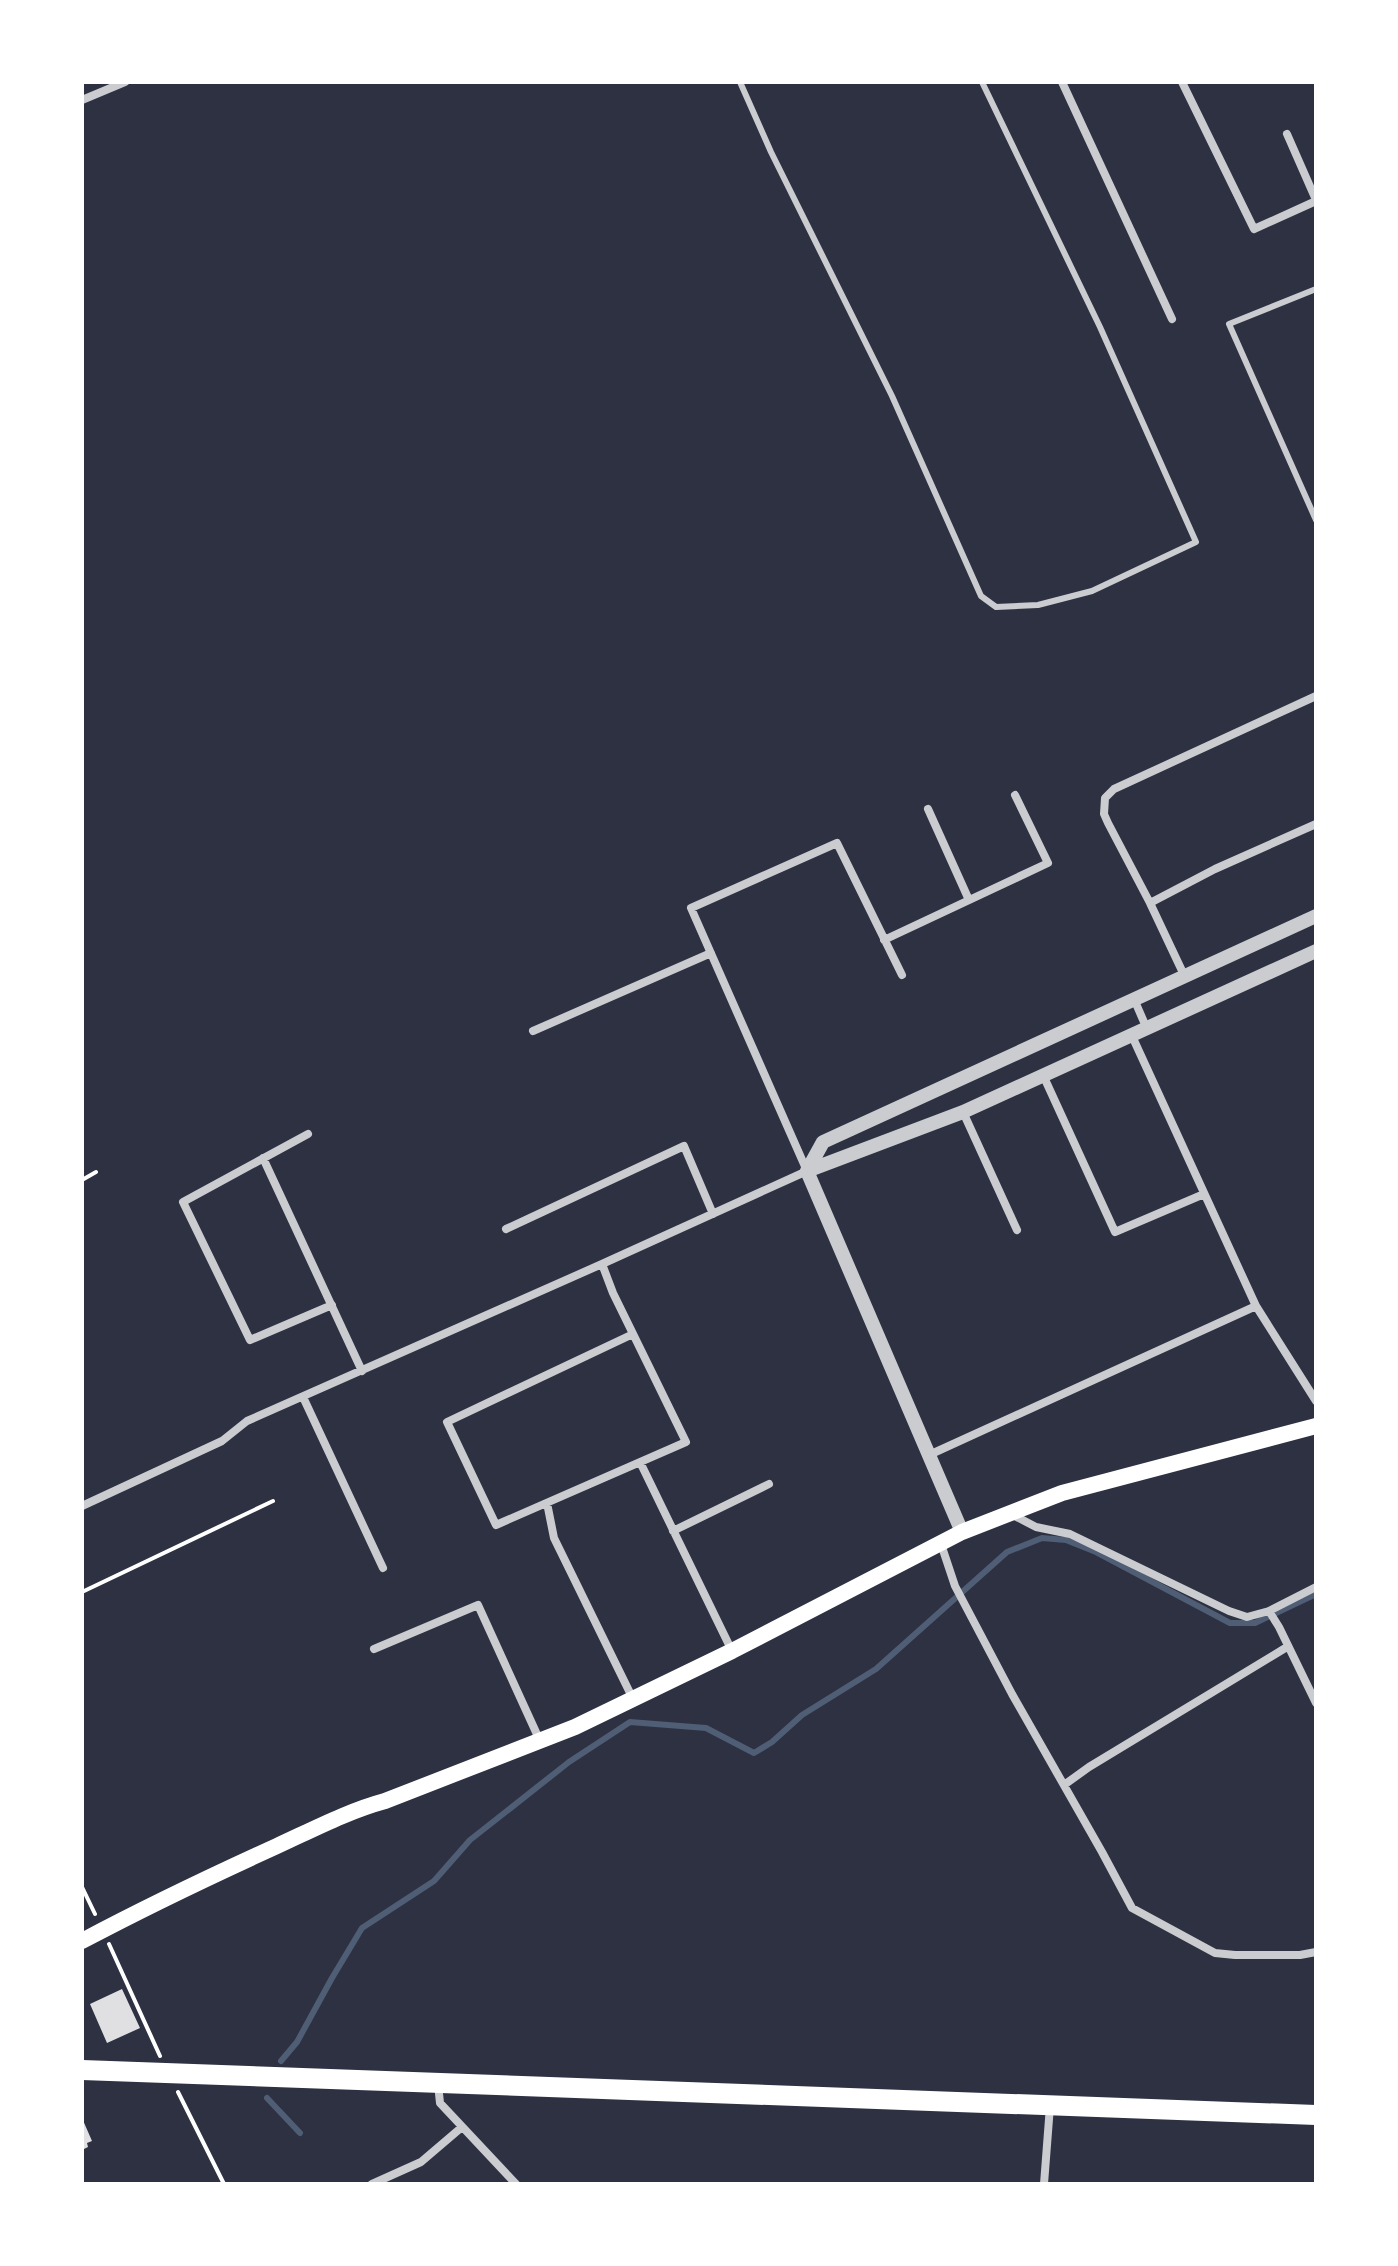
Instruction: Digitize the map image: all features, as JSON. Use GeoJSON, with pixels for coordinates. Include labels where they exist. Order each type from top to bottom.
{"type":"FeatureCollection","features":[{"type":"Feature","properties":{"kind":"main road"},"geometry":{"type":"LineString","coordinates":[[82,1941],[198,1882],[368,1806],[575,1727],[732,1651],[962,1532],[1075,1490],[1316,1426]]}},
{"type":"Feature","properties":{"kind":"main road"},"geometry":{"type":"LineString","coordinates":[[82,2070],[1316,2115]]}},
{"type":"Feature","properties":{"kind":"street"},"geometry":{"type":"LineString","coordinates":[[82,100],[125,82]]}},
{"type":"Feature","properties":{"kind":"street"},"geometry":{"type":"LineString","coordinates":[[1062,82],[1172,319]]}},
{"type":"Feature","properties":{"kind":"street"},"geometry":{"type":"LineString","coordinates":[[1182,82],[1254,229],[1316,200],[1287,134]]}},
{"type":"Feature","properties":{"kind":"street"},"geometry":{"type":"LineString","coordinates":[[1184,975],[1104,814],[1105,798],[1114,789],[1154,769],[1316,696]]}},
{"type":"Feature","properties":{"kind":"street"},"geometry":{"type":"LineString","coordinates":[[884,940],[1048,863],[1015,795]]}},
{"type":"Feature","properties":{"kind":"street"},"geometry":{"type":"LineString","coordinates":[[928,809],[969,900]]}},
{"type":"Feature","properties":{"kind":"street"},"geometry":{"type":"LineString","coordinates":[[1150,903],[1215,869],[1316,824]]}},
{"type":"Feature","properties":{"kind":"street"},"geometry":{"type":"LineString","coordinates":[[902,975],[837,843],[691,908],[962,1532]]}},
{"type":"Feature","properties":{"kind":"street"},"geometry":{"type":"LineString","coordinates":[[807,1171],[823,1142],[1316,916]]}},
{"type":"Feature","properties":{"kind":"street"},"geometry":{"type":"LineString","coordinates":[[82,1506],[222,1441],[247,1421],[807,1171],[963,1112],[1316,951]]}},
{"type":"Feature","properties":{"kind":"street"},"geometry":{"type":"LineString","coordinates":[[533,1031],[711,953]]}},
{"type":"Feature","properties":{"kind":"street"},"geometry":{"type":"LineString","coordinates":[[1133,998],[1147,1029]]}},
{"type":"Feature","properties":{"kind":"street"},"geometry":{"type":"LineString","coordinates":[[1132,1036],[1256,1306],[1316,1401]]}},
{"type":"Feature","properties":{"kind":"street"},"geometry":{"type":"LineString","coordinates":[[1043,1075],[1115,1232],[1204,1194]]}},
{"type":"Feature","properties":{"kind":"street"},"geometry":{"type":"LineString","coordinates":[[963,1112],[1017,1230]]}},
{"type":"Feature","properties":{"kind":"street"},"geometry":{"type":"LineString","coordinates":[[308,1134],[183,1202],[250,1340],[332,1305]]}},
{"type":"Feature","properties":{"kind":"street"},"geometry":{"type":"LineString","coordinates":[[506,1229],[684,1146],[713,1214]]}},
{"type":"Feature","properties":{"kind":"street"},"geometry":{"type":"LineString","coordinates":[[263,1158],[362,1371]]}},
{"type":"Feature","properties":{"kind":"street"},"geometry":{"type":"LineString","coordinates":[[602,1264],[686,1442],[496,1525],[447,1422],[633,1334]]}},
{"type":"Feature","properties":{"kind":"street"},"geometry":{"type":"LineString","coordinates":[[929,1455],[1256,1306]]}},
{"type":"Feature","properties":{"kind":"street"},"geometry":{"type":"LineString","coordinates":[[303,1397],[383,1568]]}},
{"type":"Feature","properties":{"kind":"street"},"geometry":{"type":"LineString","coordinates":[[640,1462],[732,1651]]}},
{"type":"Feature","properties":{"kind":"street"},"geometry":{"type":"LineString","coordinates":[[673,1531],[769,1484]]}},
{"type":"Feature","properties":{"kind":"street"},"geometry":{"type":"LineString","coordinates":[[547,1503],[554,1538],[633,1699]]}},
{"type":"Feature","properties":{"kind":"street"},"geometry":{"type":"LineString","coordinates":[[1010,1514],[1036,1527],[1070,1534],[1247,1617],[1270,1612],[1316,1587]]}},
{"type":"Feature","properties":{"kind":"street"},"geometry":{"type":"LineString","coordinates":[[941,1544],[955,1586],[1132,1908],[1215,1953],[1300,1955],[1316,1952]]}},
{"type":"Feature","properties":{"kind":"street"},"geometry":{"type":"LineString","coordinates":[[374,1649],[478,1605],[540,1741]]}},
{"type":"Feature","properties":{"kind":"street"},"geometry":{"type":"LineString","coordinates":[[1270,1612],[1316,1703]]}},
{"type":"Feature","properties":{"kind":"street"},"geometry":{"type":"LineString","coordinates":[[1064,1785],[1287,1647]]}},
{"type":"Feature","properties":{"kind":"street"},"geometry":{"type":"LineString","coordinates":[[438,2083],[440,2103],[516,2184]]}},
{"type":"Feature","properties":{"kind":"street"},"geometry":{"type":"LineString","coordinates":[[1044,2184],[1050,2105]]}},
{"type":"Feature","properties":{"kind":"street"},"geometry":{"type":"LineString","coordinates":[[376,2183],[421,2162],[462,2127]]}},
{"type":"Feature","properties":{"kind":"lane"},"geometry":{"type":"LineString","coordinates":[[740,82],[771,152],[892,396],[981,596],[996,607],[1038,605],[1092,591],[1196,542],[1100,327],[982,82]]}},
{"type":"Feature","properties":{"kind":"lane"},"geometry":{"type":"LineString","coordinates":[[1316,289],[1229,324],[1316,520]]}},
{"type":"Feature","properties":{"kind":"path"},"geometry":{"type":"LineString","coordinates":[[82,1180],[96,1172]]}},
{"type":"Feature","properties":{"kind":"path"},"geometry":{"type":"LineString","coordinates":[[82,1592],[273,1501]]}},
{"type":"Feature","properties":{"kind":"path"},"geometry":{"type":"LineString","coordinates":[[82,1887],[167,2073],[224,2184]]}},
{"type":"Feature","properties":{"kind":"building"},"geometry":{"type":"Polygon","coordinates":[[[122,1989],[140,2028],[107,2043],[90,2004],[122,1989]]]}},
{"type":"Feature","properties":{"kind":"building"},"geometry":{"type":"Polygon","coordinates":[[[82,2118],[92,2141],[82,2150],[82,2118]]]}},
{"type":"Feature","properties":{"kind":"waterway"},"geometry":{"type":"LineString","coordinates":[[281,2061],[297,2042],[362,1928],[434,1881],[470,1840],[569,1762],[630,1722],[706,1728],[754,1753],[772,1742],[802,1715],[876,1669],[1007,1552],[1042,1538],[1066,1540],[1096,1552],[1230,1623],[1255,1623],[1316,1594]]}},
{"type":"Feature","properties":{"kind":"waterway"},"geometry":{"type":"LineString","coordinates":[[267,2098],[300,2133]]}}]}
